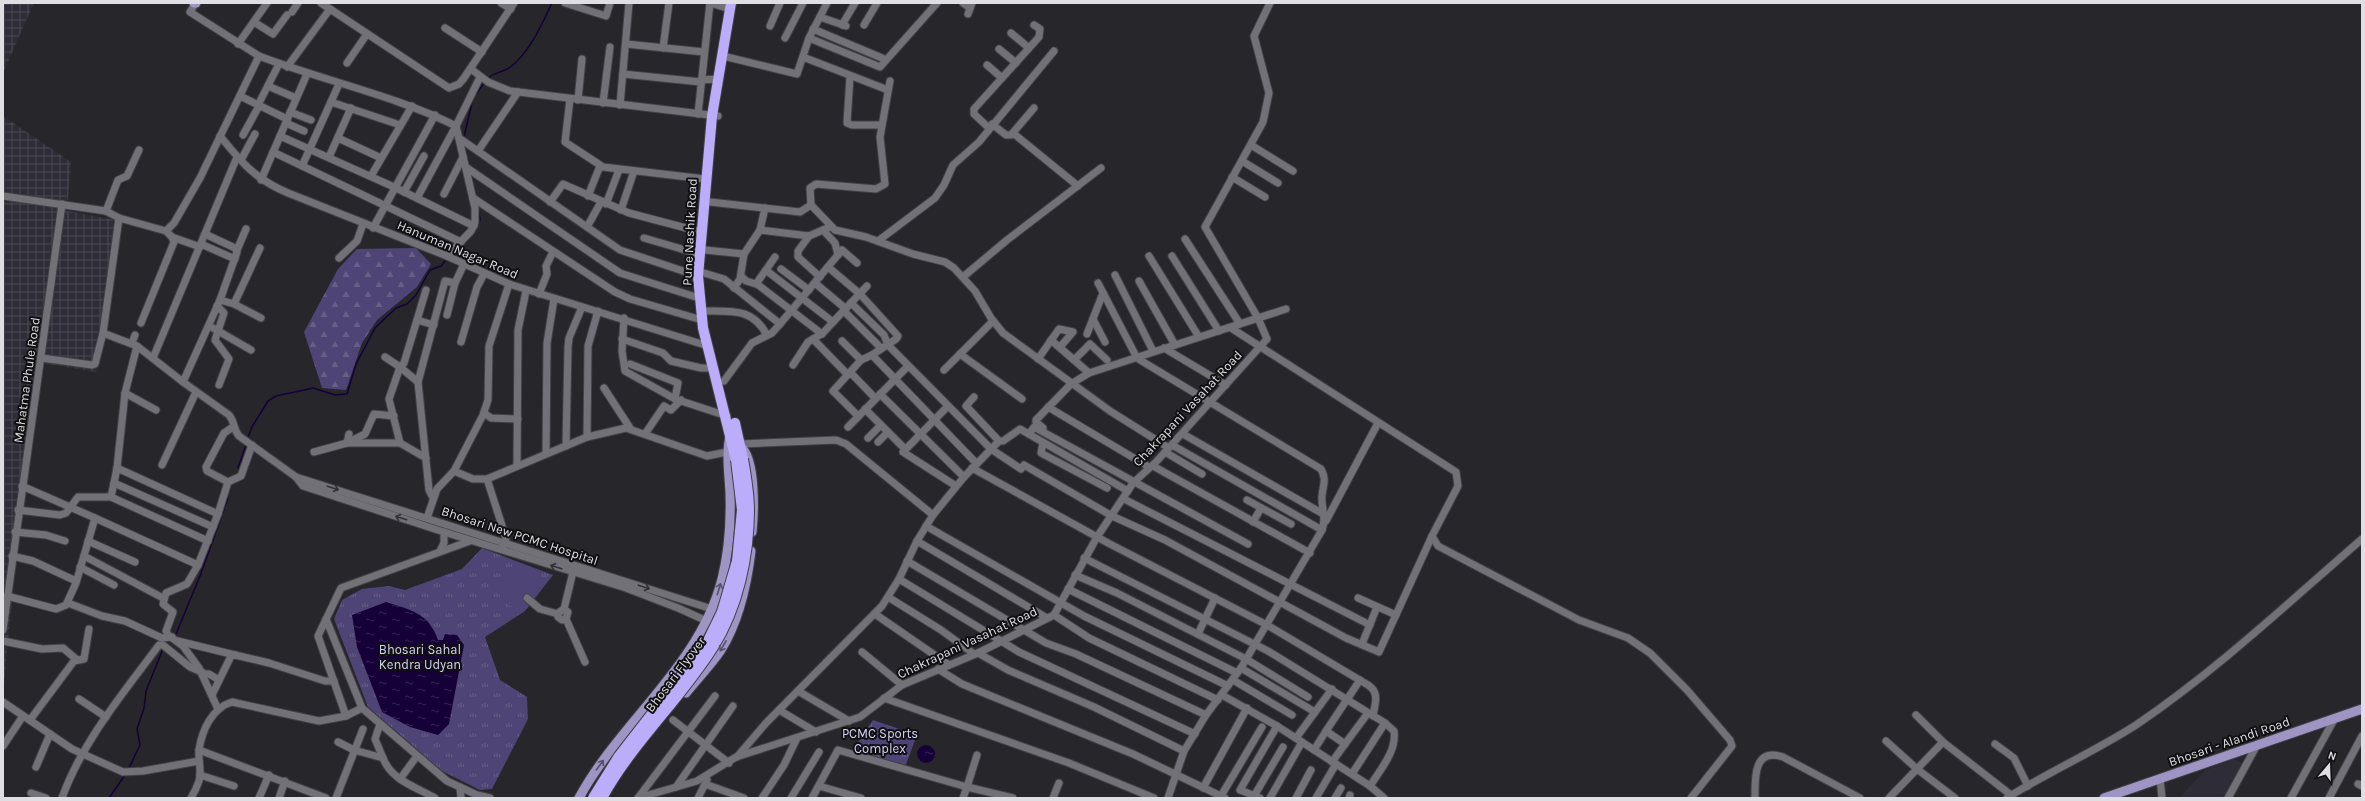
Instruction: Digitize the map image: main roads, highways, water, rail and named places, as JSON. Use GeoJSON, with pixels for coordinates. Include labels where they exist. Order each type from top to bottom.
{"type":"FeatureCollection","features":[{"type":"Feature","properties":{"kind":"highway","name":"Pune Nashik Road"},"geometry":{"type":"LineString","coordinates":[[733,5],[727,57],[715,116],[705,179],[701,232],[702,252],[699,298],[708,346],[730,432],[740,459]]}},
{"type":"Feature","properties":{"kind":"highway","name":"Pune Nashik Road"},"geometry":{"type":"LineString","coordinates":[[702,252],[710,202],[717,79],[733,5]]}},
{"type":"Feature","properties":{"kind":"highway","name":"Pune Nashik Road"},"geometry":{"type":"LineString","coordinates":[[701,274],[707,310],[741,445],[740,459]]}},
{"type":"Feature","properties":{"kind":"highway","name":"Bhosari Flyover"},"geometry":{"type":"LineString","coordinates":[[593,798],[619,756],[707,643],[722,612],[737,561],[742,510],[740,459]]}},
{"type":"Feature","properties":{"kind":"highway","name":"Bhosari Flyover"},"geometry":{"type":"LineString","coordinates":[[602,798],[625,761],[714,646],[729,615],[745,555],[749,511],[740,459]]}},
{"type":"Feature","properties":{"kind":"main road"},"geometry":{"type":"LineString","coordinates":[[578,798],[598,768],[696,640],[712,609],[722,580],[729,543],[730,493],[727,452],[730,432]]}},
{"type":"Feature","properties":{"kind":"main road"},"geometry":{"type":"LineString","coordinates":[[608,798],[630,763],[670,717],[720,651],[731,632],[736,618],[749,563],[755,511],[749,459],[741,445]]}},
{"type":"Feature","properties":{"kind":"main road"},"geometry":{"type":"LineString","coordinates":[[649,701],[670,717]]}},
{"type":"Feature","properties":{"kind":"main road","name":"Bhosari - Alandi Road"},"geometry":{"type":"LineString","coordinates":[[2104,798],[2362,709]]}},
{"type":"Feature","properties":{"kind":"water"},"geometry":{"type":"Polygon","coordinates":[[[386,602],[411,610],[424,618],[430,624],[438,640],[443,640],[445,634],[457,635],[464,645],[449,724],[438,735],[410,727],[382,712],[357,647],[352,615],[386,602]]]}},
{"type":"Feature","properties":{"kind":"water"},"geometry":{"type":"Polygon","coordinates":[[[922,745],[930,745],[935,750],[933,761],[930,763],[922,763],[917,758],[917,750],[922,745]]]}},
{"type":"Feature","properties":{"kind":"waterway"},"geometry":{"type":"LineString","coordinates":[[487,79],[492,75],[509,68],[523,55],[529,47],[552,3]]}},
{"type":"Feature","properties":{"kind":"waterway"},"geometry":{"type":"LineString","coordinates":[[464,137],[473,98],[485,82]]}},
{"type":"Feature","properties":{"kind":"waterway"},"geometry":{"type":"LineString","coordinates":[[464,144],[469,166]]}},
{"type":"Feature","properties":{"kind":"waterway"},"geometry":{"type":"LineString","coordinates":[[471,174],[476,197]]}},
{"type":"Feature","properties":{"kind":"waterway"},"geometry":{"type":"LineString","coordinates":[[476,227],[480,220],[478,205]]}},
{"type":"Feature","properties":{"kind":"waterway"},"geometry":{"type":"LineString","coordinates":[[248,437],[252,427],[268,401],[276,396],[313,388],[335,395],[347,394],[356,364],[375,328],[396,308],[407,304],[416,295],[430,270],[441,266],[447,259]]}},
{"type":"Feature","properties":{"kind":"waterway"},"geometry":{"type":"LineString","coordinates":[[238,468],[246,445]]}},
{"type":"Feature","properties":{"kind":"waterway"},"geometry":{"type":"LineString","coordinates":[[176,634],[200,576],[228,498]]}},
{"type":"Feature","properties":{"kind":"waterway"},"geometry":{"type":"LineString","coordinates":[[129,768],[140,745],[137,729],[144,708],[146,691],[162,651]]}},
{"type":"Feature","properties":{"kind":"waterway"},"geometry":{"type":"LineString","coordinates":[[109,798],[125,775]]}},
{"type":"Feature","properties":{"kind":"park label","name":"Bhosari Sahal Kendra Udyan"},"geometry":{"type":"Point","coordinates":[420,656]}},
{"type":"Feature","properties":{"kind":"park label","name":"PCMC Sports Complex"},"geometry":{"type":"Point","coordinates":[880,740]}}]}
